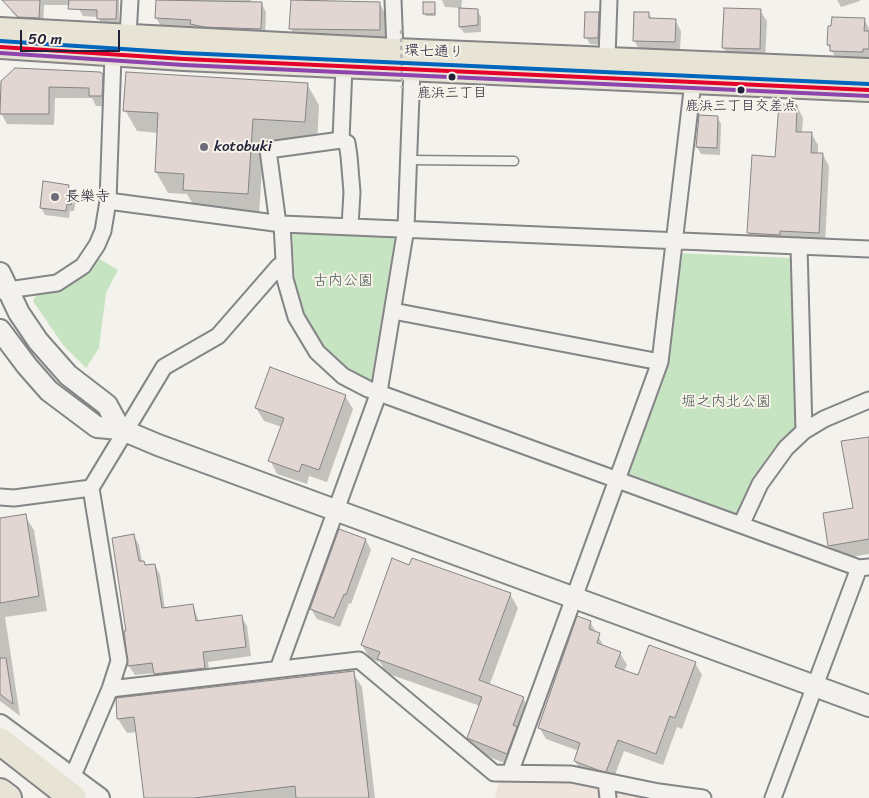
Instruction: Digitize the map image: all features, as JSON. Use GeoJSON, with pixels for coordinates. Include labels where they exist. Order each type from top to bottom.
{"type":"FeatureCollection","features":[{"type":"Feature","properties":{"kind":"highway"},"geometry":{"type":"LineString","coordinates":[[0,741],[72,788]]}},
{"type":"Feature","properties":{"kind":"highway"},"geometry":{"type":"LineString","coordinates":[[0,764],[46,798]]}},
{"type":"Feature","properties":{"kind":"highway"},"geometry":{"type":"LineString","coordinates":[[0,792],[8,798]]}},
{"type":"Feature","properties":{"kind":"main road","name":"環七通り"},"geometry":{"type":"LineString","coordinates":[[0,29],[128,36],[398,40],[607,58],[869,70]]}},
{"type":"Feature","properties":{"kind":"main road","name":"環七通り"},"geometry":{"type":"LineString","coordinates":[[0,47],[113,55],[344,66],[407,79],[693,82],[869,90]]}},
{"type":"Feature","properties":{"kind":"street"},"geometry":{"type":"LineString","coordinates":[[128,36],[130,0]]}},
{"type":"Feature","properties":{"kind":"street"},"geometry":{"type":"LineString","coordinates":[[393,0],[398,40]]}},
{"type":"Feature","properties":{"kind":"street"},"geometry":{"type":"LineString","coordinates":[[607,58],[610,0]]}},
{"type":"Feature","properties":{"kind":"street"},"geometry":{"type":"LineString","coordinates":[[113,55],[108,202],[103,231],[97,245],[83,266],[57,283],[2,285],[19,313],[52,358],[68,375],[107,405],[122,430]]}},
{"type":"Feature","properties":{"kind":"street"},"geometry":{"type":"LineString","coordinates":[[341,140],[344,66]]}},
{"type":"Feature","properties":{"kind":"street"},"geometry":{"type":"LineString","coordinates":[[278,669],[379,392],[406,228],[408,160],[407,79]]}},
{"type":"Feature","properties":{"kind":"street"},"geometry":{"type":"LineString","coordinates":[[510,773],[660,362],[693,82]]}},
{"type":"Feature","properties":{"kind":"street"},"geometry":{"type":"LineString","coordinates":[[350,226],[352,192],[347,143],[341,140],[268,150],[280,224],[286,279],[296,317],[317,352],[343,376],[379,392],[741,525],[864,568],[814,687],[773,798]]}},
{"type":"Feature","properties":{"kind":"street"},"geometry":{"type":"LineString","coordinates":[[108,202],[280,224],[869,249]]}},
{"type":"Feature","properties":{"kind":"street"},"geometry":{"type":"LineString","coordinates":[[798,246],[804,431]]}},
{"type":"Feature","properties":{"kind":"street"},"geometry":{"type":"LineString","coordinates":[[72,788],[119,661],[91,488],[122,430],[164,367],[218,336],[279,266],[284,265]]}},
{"type":"Feature","properties":{"kind":"street"},"geometry":{"type":"LineString","coordinates":[[393,312],[660,362]]}},
{"type":"Feature","properties":{"kind":"street"},"geometry":{"type":"LineString","coordinates":[[0,330],[49,391],[97,426],[122,430],[158,446],[335,509],[574,599],[869,706]]}},
{"type":"Feature","properties":{"kind":"street"},"geometry":{"type":"LineString","coordinates":[[741,525],[751,501],[768,470],[786,448],[804,431],[824,418],[869,400]]}},
{"type":"Feature","properties":{"kind":"street"},"geometry":{"type":"LineString","coordinates":[[0,497],[14,498],[91,488]]}},
{"type":"Feature","properties":{"kind":"street"},"geometry":{"type":"LineString","coordinates":[[110,689],[359,660],[494,773],[571,774],[659,792],[703,798]]}},
{"type":"Feature","properties":{"kind":"street"},"geometry":{"type":"LineString","coordinates":[[0,726],[72,788],[99,798]]}},
{"type":"Feature","properties":{"kind":"street"},"geometry":{"type":"LineString","coordinates":[[606,781],[608,798]]}},
{"type":"Feature","properties":{"kind":"street"},"geometry":{"type":"LineString","coordinates":[[0,784],[18,798]]}},
{"type":"Feature","properties":{"kind":"lane"},"geometry":{"type":"LineString","coordinates":[[408,160],[514,161]]}},
{"type":"Feature","properties":{"kind":"path"},"geometry":{"type":"LineString","coordinates":[[398,40],[407,79]]}},
{"type":"Feature","properties":{"kind":"path"},"geometry":{"type":"LineString","coordinates":[[72,198],[108,202]]}},
{"type":"Feature","properties":{"kind":"shaded area"},"geometry":{"type":"Polygon","coordinates":[[[499,780],[572,780],[661,798],[495,798],[499,780]]]}},
{"type":"Feature","properties":{"kind":"green space","name":"古内公園"},"geometry":{"type":"Polygon","coordinates":[[[295,231],[392,236],[398,240],[377,380],[371,383],[342,366],[319,342],[304,319],[296,296],[292,234],[295,231]]]}},
{"type":"Feature","properties":{"kind":"green space","name":"堀之内北公園"},"geometry":{"type":"Polygon","coordinates":[[[679,253],[792,258],[797,427],[766,462],[742,511],[734,516],[628,477],[627,472],[679,253]]]}},
{"type":"Feature","properties":{"kind":"green space"},"geometry":{"type":"Polygon","coordinates":[[[98,258],[118,270],[106,293],[99,348],[86,368],[63,345],[33,301],[37,294],[54,292],[77,281],[98,258]]]}},
{"type":"Feature","properties":{"kind":"building"},"geometry":{"type":"Polygon","coordinates":[[[2,0],[40,0],[39,18],[18,17],[2,0]]]}},
{"type":"Feature","properties":{"kind":"building"},"geometry":{"type":"Polygon","coordinates":[[[69,0],[117,0],[116,19],[97,19],[97,10],[68,9],[69,0]]]}},
{"type":"Feature","properties":{"kind":"building"},"geometry":{"type":"Polygon","coordinates":[[[156,0],[262,2],[261,29],[204,27],[190,24],[191,20],[155,18],[156,0]]]}},
{"type":"Feature","properties":{"kind":"building"},"geometry":{"type":"Polygon","coordinates":[[[291,0],[380,2],[380,30],[289,29],[291,0]]]}},
{"type":"Feature","properties":{"kind":"building"},"geometry":{"type":"Polygon","coordinates":[[[423,2],[435,2],[435,14],[423,14],[423,2]]]}},
{"type":"Feature","properties":{"kind":"building"},"geometry":{"type":"Polygon","coordinates":[[[459,8],[478,9],[478,25],[459,27],[459,8]]]}},
{"type":"Feature","properties":{"kind":"building"},"geometry":{"type":"Polygon","coordinates":[[[724,8],[761,9],[760,49],[722,48],[724,8]]]}},
{"type":"Feature","properties":{"kind":"building"},"geometry":{"type":"Polygon","coordinates":[[[585,12],[599,12],[598,38],[584,38],[585,12]]]}},
{"type":"Feature","properties":{"kind":"building"},"geometry":{"type":"Polygon","coordinates":[[[634,12],[649,12],[649,18],[676,19],[675,42],[633,41],[634,12]]]}},
{"type":"Feature","properties":{"kind":"building"},"geometry":{"type":"Polygon","coordinates":[[[832,17],[865,18],[864,31],[869,31],[869,49],[863,49],[863,52],[830,51],[830,45],[827,45],[828,26],[831,26],[832,17]]]}},
{"type":"Feature","properties":{"kind":"building"},"geometry":{"type":"Polygon","coordinates":[[[15,68],[100,72],[103,74],[102,96],[89,96],[89,88],[49,87],[49,114],[0,114],[1,81],[15,68]]]}},
{"type":"Feature","properties":{"kind":"building","name":"kotobuki"},"geometry":{"type":"Polygon","coordinates":[[[126,72],[308,83],[305,122],[253,119],[248,194],[183,190],[184,174],[155,172],[158,113],[123,111],[126,72]]]}},
{"type":"Feature","properties":{"kind":"building"},"geometry":{"type":"Polygon","coordinates":[[[779,104],[797,105],[796,132],[812,132],[811,153],[823,153],[819,233],[780,231],[780,235],[747,233],[752,155],[775,157],[779,104]]]}},
{"type":"Feature","properties":{"kind":"building"},"geometry":{"type":"Polygon","coordinates":[[[699,115],[718,116],[717,148],[696,147],[699,115]]]}},
{"type":"Feature","properties":{"kind":"building"},"geometry":{"type":"Polygon","coordinates":[[[43,181],[69,185],[68,192],[73,192],[71,205],[67,204],[66,211],[40,208],[43,181]]]}},
{"type":"Feature","properties":{"kind":"building"},"geometry":{"type":"Polygon","coordinates":[[[270,367],[346,395],[319,470],[302,464],[299,472],[268,461],[284,418],[255,408],[270,367]]]}},
{"type":"Feature","properties":{"kind":"building"},"geometry":{"type":"Polygon","coordinates":[[[869,437],[869,539],[828,546],[823,513],[853,508],[841,441],[869,437]]]}},
{"type":"Feature","properties":{"kind":"building"},"geometry":{"type":"Polygon","coordinates":[[[26,514],[39,596],[0,603],[0,518],[26,514]]]}},
{"type":"Feature","properties":{"kind":"building"},"geometry":{"type":"Polygon","coordinates":[[[339,529],[366,539],[346,595],[344,594],[334,618],[310,609],[339,529]]]}},
{"type":"Feature","properties":{"kind":"building"},"geometry":{"type":"Polygon","coordinates":[[[134,534],[139,561],[144,561],[145,565],[155,564],[162,608],[193,604],[196,621],[242,615],[246,647],[203,652],[205,668],[154,674],[152,663],[128,666],[124,631],[126,631],[112,538],[134,534]]]}},
{"type":"Feature","properties":{"kind":"building"},"geometry":{"type":"Polygon","coordinates":[[[392,558],[409,565],[412,558],[511,593],[479,680],[524,697],[513,725],[517,727],[507,754],[467,738],[482,697],[377,659],[380,652],[361,645],[392,558]]]}},
{"type":"Feature","properties":{"kind":"building"},"geometry":{"type":"Polygon","coordinates":[[[577,616],[591,621],[589,629],[600,633],[597,643],[621,652],[615,667],[638,675],[649,645],[696,662],[675,718],[670,716],[656,754],[618,740],[606,772],[574,761],[580,743],[538,728],[577,616]]]}},
{"type":"Feature","properties":{"kind":"building"},"geometry":{"type":"Polygon","coordinates":[[[0,658],[6,658],[13,704],[0,694],[0,658]]]}},
{"type":"Feature","properties":{"kind":"building"},"geometry":{"type":"Polygon","coordinates":[[[354,671],[369,798],[296,798],[295,786],[194,798],[144,798],[134,717],[117,719],[116,698],[354,671]]]}},
{"type":"Feature","properties":{"kind":"transit line"},"geometry":{"type":"LineString","coordinates":[[0,41],[184,53],[869,84]]}},
{"type":"Feature","properties":{"kind":"transit line"},"geometry":{"type":"LineString","coordinates":[[0,47],[184,59],[869,90]]}},
{"type":"Feature","properties":{"kind":"transit line"},"geometry":{"type":"LineString","coordinates":[[0,53],[184,65],[869,96]]}},
{"type":"Feature","properties":{"kind":"place","name":"鹿浜三丁目"},"geometry":{"type":"Point","coordinates":[452,77]}},
{"type":"Feature","properties":{"kind":"place","name":"鹿浜三丁目交差点"},"geometry":{"type":"Point","coordinates":[741,90]}},
{"type":"Feature","properties":{"kind":"place","name":"kotobuki"},"geometry":{"type":"Point","coordinates":[204,147]}},
{"type":"Feature","properties":{"kind":"place","name":"長樂寺"},"geometry":{"type":"Point","coordinates":[55,197]}}]}
